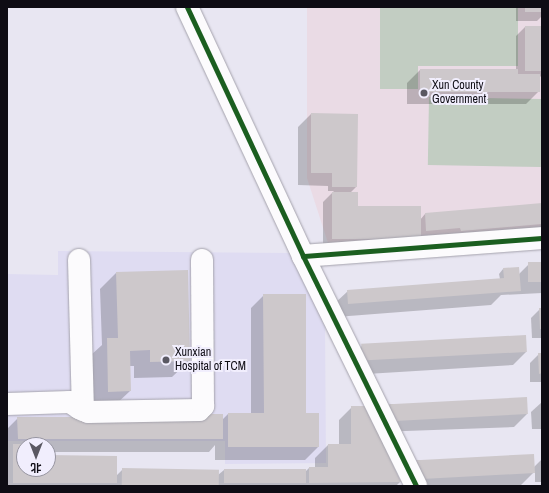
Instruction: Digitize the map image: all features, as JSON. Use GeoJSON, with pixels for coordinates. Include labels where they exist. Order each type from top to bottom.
{"type":"FeatureCollection","features":[{"type":"Feature","properties":{"kind":"street"},"geometry":{"type":"LineString","coordinates":[[187,7],[303,256],[416,486]]}},
{"type":"Feature","properties":{"kind":"street"},"geometry":{"type":"LineString","coordinates":[[303,256],[542,238]]}},
{"type":"Feature","properties":{"kind":"street"},"geometry":{"type":"LineString","coordinates":[[79,260],[83,410]]}},
{"type":"Feature","properties":{"kind":"street"},"geometry":{"type":"LineString","coordinates":[[7,404],[70,402],[88,412],[199,410],[203,406],[202,260]]}},
{"type":"Feature","properties":{"kind":"shaded area","name":"Xun County Government"},"geometry":{"type":"Polygon","coordinates":[[[307,7],[542,7],[542,230],[330,249],[307,178],[307,7]]]}},
{"type":"Feature","properties":{"kind":"shaded area"},"geometry":{"type":"Polygon","coordinates":[[[380,7],[518,7],[518,66],[418,66],[418,89],[380,89],[380,7]]]}},
{"type":"Feature","properties":{"kind":"shaded area"},"geometry":{"type":"Polygon","coordinates":[[[429,97],[542,99],[541,167],[428,165],[429,97]]]}},
{"type":"Feature","properties":{"kind":"shaded area","name":"Xunxian Hospital of TCM"},"geometry":{"type":"Polygon","coordinates":[[[58,251],[291,253],[325,325],[326,463],[225,464],[225,441],[56,441],[56,437],[16,437],[16,441],[8,441],[7,274],[58,275],[58,251]]]}},
{"type":"Feature","properties":{"kind":"building"},"geometry":{"type":"Polygon","coordinates":[[[525,7],[542,7],[542,12],[525,12],[525,7]]]}},
{"type":"Feature","properties":{"kind":"building"},"geometry":{"type":"Polygon","coordinates":[[[525,26],[542,26],[542,71],[525,71],[525,26]]]}},
{"type":"Feature","properties":{"kind":"building"},"geometry":{"type":"Polygon","coordinates":[[[420,69],[518,69],[518,74],[540,74],[540,92],[420,92],[420,69]]]}},
{"type":"Feature","properties":{"kind":"building"},"geometry":{"type":"Polygon","coordinates":[[[311,113],[358,114],[357,187],[332,187],[332,173],[311,173],[311,113]]]}},
{"type":"Feature","properties":{"kind":"building"},"geometry":{"type":"Polygon","coordinates":[[[332,192],[358,192],[358,206],[421,206],[421,239],[332,239],[332,192]]]}},
{"type":"Feature","properties":{"kind":"building"},"geometry":{"type":"Polygon","coordinates":[[[542,203],[542,224],[461,231],[460,228],[426,231],[425,213],[542,203]]]}},
{"type":"Feature","properties":{"kind":"building"},"geometry":{"type":"Polygon","coordinates":[[[528,262],[542,262],[542,282],[528,282],[528,262]]]}},
{"type":"Feature","properties":{"kind":"building"},"geometry":{"type":"Polygon","coordinates":[[[519,267],[521,291],[348,304],[347,290],[504,278],[503,268],[519,267]]]}},
{"type":"Feature","properties":{"kind":"building"},"geometry":{"type":"Polygon","coordinates":[[[188,270],[190,361],[150,362],[150,350],[130,351],[131,391],[108,392],[107,338],[118,338],[116,272],[188,270]]]}},
{"type":"Feature","properties":{"kind":"building"},"geometry":{"type":"Polygon","coordinates":[[[263,294],[306,294],[306,413],[319,413],[319,447],[228,447],[228,413],[264,413],[263,294]]]}},
{"type":"Feature","properties":{"kind":"building"},"geometry":{"type":"Polygon","coordinates":[[[539,308],[542,308],[542,329],[540,329],[539,308]]]}},
{"type":"Feature","properties":{"kind":"building"},"geometry":{"type":"Polygon","coordinates":[[[526,335],[527,352],[362,361],[361,344],[526,335]]]}},
{"type":"Feature","properties":{"kind":"building"},"geometry":{"type":"Polygon","coordinates":[[[538,353],[542,353],[542,373],[539,374],[538,353]]]}},
{"type":"Feature","properties":{"kind":"building"},"geometry":{"type":"Polygon","coordinates":[[[527,397],[528,414],[390,421],[389,404],[527,397]]]}},
{"type":"Feature","properties":{"kind":"building"},"geometry":{"type":"Polygon","coordinates":[[[351,406],[366,406],[401,482],[309,483],[309,467],[328,467],[328,444],[351,444],[351,406]]]}},
{"type":"Feature","properties":{"kind":"building"},"geometry":{"type":"Polygon","coordinates":[[[113,414],[223,414],[223,439],[56,439],[56,437],[18,437],[17,417],[113,417],[113,414]]]}},
{"type":"Feature","properties":{"kind":"building"},"geometry":{"type":"Polygon","coordinates":[[[13,444],[16,444],[16,477],[56,477],[56,455],[117,456],[117,483],[13,483],[13,444]]]}},
{"type":"Feature","properties":{"kind":"building"},"geometry":{"type":"Polygon","coordinates":[[[534,454],[535,473],[417,479],[416,460],[534,454]]]}},
{"type":"Feature","properties":{"kind":"building"},"geometry":{"type":"Polygon","coordinates":[[[122,468],[219,470],[219,486],[122,485],[122,468]]]}},
{"type":"Feature","properties":{"kind":"building"},"geometry":{"type":"Polygon","coordinates":[[[224,469],[306,469],[306,483],[224,483],[224,469]]]}},
{"type":"Feature","properties":{"kind":"cycle path"},"geometry":{"type":"LineString","coordinates":[[187,7],[303,256],[416,486]]}},
{"type":"Feature","properties":{"kind":"cycle path"},"geometry":{"type":"LineString","coordinates":[[303,256],[542,238]]}},
{"type":"Feature","properties":{"kind":"place","name":"Xun County Government"},"geometry":{"type":"Point","coordinates":[424,93]}},
{"type":"Feature","properties":{"kind":"place","name":"Xunxian Hospital of TCM"},"geometry":{"type":"Point","coordinates":[166,360]}}]}
